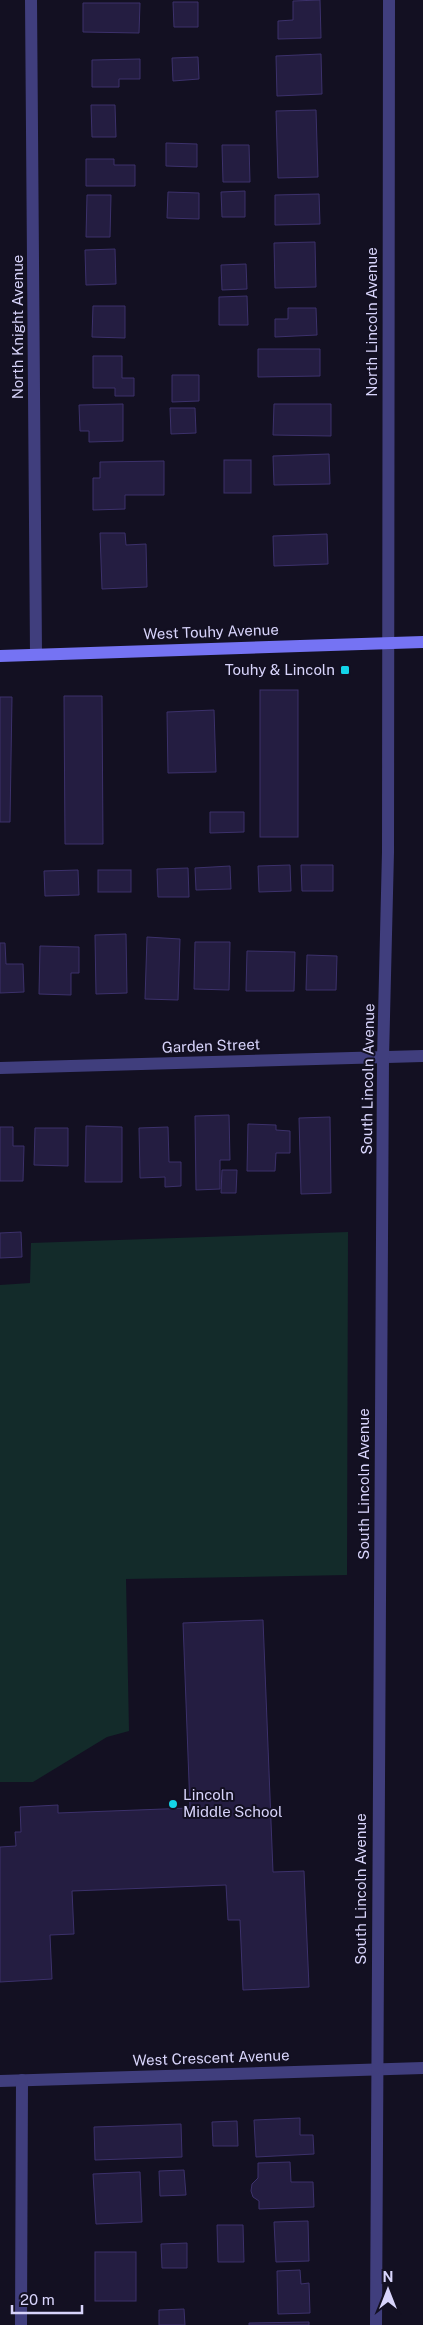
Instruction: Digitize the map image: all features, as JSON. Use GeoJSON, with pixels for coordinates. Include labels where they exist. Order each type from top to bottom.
{"type":"FeatureCollection","features":[{"type":"Feature","properties":{"kind":"main road","name":"West Touhy Avenue"},"geometry":{"type":"LineString","coordinates":[[0,656],[423,642]]}},
{"type":"Feature","properties":{"kind":"street","name":"North Knight Avenue"},"geometry":{"type":"LineString","coordinates":[[31,0],[36,654]]}},
{"type":"Feature","properties":{"kind":"street","name":"North Lincoln Avenue"},"geometry":{"type":"LineString","coordinates":[[387,643],[389,0]]}},
{"type":"Feature","properties":{"kind":"street","name":"South Lincoln Avenue"},"geometry":{"type":"LineString","coordinates":[[376,2325],[383,1058],[388,852],[387,643]]}},
{"type":"Feature","properties":{"kind":"street","name":"Garden Street"},"geometry":{"type":"LineString","coordinates":[[0,1068],[423,1056]]}},
{"type":"Feature","properties":{"kind":"street","name":"West Crescent Avenue"},"geometry":{"type":"LineString","coordinates":[[0,2081],[423,2068]]}},
{"type":"Feature","properties":{"kind":"street"},"geometry":{"type":"LineString","coordinates":[[21,2325],[22,2080]]}},
{"type":"Feature","properties":{"kind":"green space"},"geometry":{"type":"Polygon","coordinates":[[[348,1232],[347,1575],[126,1579],[129,1731],[107,1737],[33,1782],[0,1782],[0,1285],[30,1283],[31,1243],[348,1232]]]}},
{"type":"Feature","properties":{"kind":"building"},"geometry":{"type":"Polygon","coordinates":[[[320,0],[321,38],[278,39],[278,21],[293,20],[293,1],[320,0]]]}},
{"type":"Feature","properties":{"kind":"building"},"geometry":{"type":"Polygon","coordinates":[[[173,2],[198,2],[198,27],[174,27],[173,2]]]}},
{"type":"Feature","properties":{"kind":"building"},"geometry":{"type":"Polygon","coordinates":[[[83,3],[140,3],[139,33],[83,32],[83,3]]]}},
{"type":"Feature","properties":{"kind":"building"},"geometry":{"type":"Polygon","coordinates":[[[321,54],[322,94],[277,96],[276,56],[321,54]]]}},
{"type":"Feature","properties":{"kind":"building"},"geometry":{"type":"Polygon","coordinates":[[[198,57],[199,79],[173,81],[172,58],[198,57]]]}},
{"type":"Feature","properties":{"kind":"building"},"geometry":{"type":"Polygon","coordinates":[[[140,59],[140,79],[119,79],[119,87],[92,87],[92,60],[140,59]]]}},
{"type":"Feature","properties":{"kind":"building"},"geometry":{"type":"Polygon","coordinates":[[[91,105],[115,105],[116,137],[92,137],[91,105]]]}},
{"type":"Feature","properties":{"kind":"building"},"geometry":{"type":"Polygon","coordinates":[[[316,110],[318,177],[278,178],[276,111],[316,110]]]}},
{"type":"Feature","properties":{"kind":"building"},"geometry":{"type":"Polygon","coordinates":[[[166,143],[197,144],[197,167],[166,166],[166,143]]]}},
{"type":"Feature","properties":{"kind":"building"},"geometry":{"type":"Polygon","coordinates":[[[222,145],[249,145],[250,182],[223,182],[222,145]]]}},
{"type":"Feature","properties":{"kind":"building"},"geometry":{"type":"Polygon","coordinates":[[[86,159],[114,159],[114,165],[135,165],[135,186],[86,186],[86,159]]]}},
{"type":"Feature","properties":{"kind":"building"},"geometry":{"type":"Polygon","coordinates":[[[245,191],[245,217],[222,217],[221,192],[245,191]]]}},
{"type":"Feature","properties":{"kind":"building"},"geometry":{"type":"Polygon","coordinates":[[[168,192],[199,193],[199,219],[167,218],[168,192]]]}},
{"type":"Feature","properties":{"kind":"building"},"geometry":{"type":"Polygon","coordinates":[[[319,194],[320,224],[275,225],[275,195],[319,194]]]}},
{"type":"Feature","properties":{"kind":"building"},"geometry":{"type":"Polygon","coordinates":[[[87,195],[111,195],[110,237],[86,237],[87,195]]]}},
{"type":"Feature","properties":{"kind":"building"},"geometry":{"type":"Polygon","coordinates":[[[315,242],[316,287],[275,288],[274,243],[315,242]]]}},
{"type":"Feature","properties":{"kind":"building"},"geometry":{"type":"Polygon","coordinates":[[[115,249],[116,284],[86,285],[85,250],[115,249]]]}},
{"type":"Feature","properties":{"kind":"building"},"geometry":{"type":"Polygon","coordinates":[[[246,264],[247,289],[222,290],[221,265],[246,264]]]}},
{"type":"Feature","properties":{"kind":"building"},"geometry":{"type":"Polygon","coordinates":[[[247,296],[248,325],[219,325],[219,297],[247,296]]]}},
{"type":"Feature","properties":{"kind":"building"},"geometry":{"type":"Polygon","coordinates":[[[93,306],[125,306],[125,338],[92,337],[93,306]]]}},
{"type":"Feature","properties":{"kind":"building"},"geometry":{"type":"Polygon","coordinates":[[[288,308],[316,308],[317,335],[275,337],[275,319],[288,319],[288,308]]]}},
{"type":"Feature","properties":{"kind":"building"},"geometry":{"type":"Polygon","coordinates":[[[258,349],[320,349],[320,376],[258,377],[258,349]]]}},
{"type":"Feature","properties":{"kind":"building"},"geometry":{"type":"Polygon","coordinates":[[[93,356],[122,356],[122,378],[134,378],[134,396],[115,396],[115,388],[93,388],[93,356]]]}},
{"type":"Feature","properties":{"kind":"building"},"geometry":{"type":"Polygon","coordinates":[[[172,375],[199,375],[199,401],[172,402],[172,375]]]}},
{"type":"Feature","properties":{"kind":"building"},"geometry":{"type":"Polygon","coordinates":[[[123,404],[123,441],[89,442],[89,431],[80,431],[79,405],[123,404]]]}},
{"type":"Feature","properties":{"kind":"building"},"geometry":{"type":"Polygon","coordinates":[[[274,404],[331,404],[331,436],[273,435],[274,404]]]}},
{"type":"Feature","properties":{"kind":"building"},"geometry":{"type":"Polygon","coordinates":[[[170,408],[195,408],[196,433],[171,434],[170,408]]]}},
{"type":"Feature","properties":{"kind":"building"},"geometry":{"type":"Polygon","coordinates":[[[329,454],[330,484],[274,485],[273,456],[329,454]]]}},
{"type":"Feature","properties":{"kind":"building"},"geometry":{"type":"Polygon","coordinates":[[[224,460],[251,460],[251,493],[224,493],[224,460]]]}},
{"type":"Feature","properties":{"kind":"building"},"geometry":{"type":"Polygon","coordinates":[[[164,461],[164,495],[125,495],[125,509],[93,510],[93,478],[100,478],[100,462],[164,461]]]}},
{"type":"Feature","properties":{"kind":"building"},"geometry":{"type":"Polygon","coordinates":[[[100,533],[125,533],[126,545],[146,544],[147,587],[102,589],[100,533]]]}},
{"type":"Feature","properties":{"kind":"building"},"geometry":{"type":"Polygon","coordinates":[[[327,534],[328,564],[274,566],[273,536],[327,534]]]}},
{"type":"Feature","properties":{"kind":"building"},"geometry":{"type":"Polygon","coordinates":[[[260,690],[298,690],[298,837],[260,837],[260,690]]]}},
{"type":"Feature","properties":{"kind":"building"},"geometry":{"type":"Polygon","coordinates":[[[64,696],[102,696],[103,844],[65,844],[64,696]]]}},
{"type":"Feature","properties":{"kind":"building"},"geometry":{"type":"Polygon","coordinates":[[[0,697],[12,697],[10,822],[0,822],[0,697]]]}},
{"type":"Feature","properties":{"kind":"building"},"geometry":{"type":"Polygon","coordinates":[[[214,710],[216,772],[168,773],[167,712],[214,710]]]}},
{"type":"Feature","properties":{"kind":"building"},"geometry":{"type":"Polygon","coordinates":[[[210,812],[244,812],[244,832],[210,833],[210,812]]]}},
{"type":"Feature","properties":{"kind":"building"},"geometry":{"type":"Polygon","coordinates":[[[290,865],[291,891],[259,892],[258,866],[290,865]]]}},
{"type":"Feature","properties":{"kind":"building"},"geometry":{"type":"Polygon","coordinates":[[[301,865],[333,865],[333,891],[302,891],[301,865]]]}},
{"type":"Feature","properties":{"kind":"building"},"geometry":{"type":"Polygon","coordinates":[[[230,866],[231,889],[196,890],[195,868],[230,866]]]}},
{"type":"Feature","properties":{"kind":"building"},"geometry":{"type":"Polygon","coordinates":[[[188,868],[189,897],[158,897],[157,869],[188,868]]]}},
{"type":"Feature","properties":{"kind":"building"},"geometry":{"type":"Polygon","coordinates":[[[78,870],[79,895],[45,896],[44,871],[78,870]]]}},
{"type":"Feature","properties":{"kind":"building"},"geometry":{"type":"Polygon","coordinates":[[[98,870],[131,870],[131,892],[98,892],[98,870]]]}},
{"type":"Feature","properties":{"kind":"building"},"geometry":{"type":"Polygon","coordinates":[[[126,934],[127,993],[96,994],[95,935],[126,934]]]}},
{"type":"Feature","properties":{"kind":"building"},"geometry":{"type":"Polygon","coordinates":[[[147,937],[180,939],[178,1000],[145,999],[147,937]]]}},
{"type":"Feature","properties":{"kind":"building"},"geometry":{"type":"Polygon","coordinates":[[[195,942],[230,942],[229,990],[194,989],[195,942]]]}},
{"type":"Feature","properties":{"kind":"building"},"geometry":{"type":"Polygon","coordinates":[[[0,943],[5,943],[6,964],[23,964],[24,992],[0,993],[0,943]]]}},
{"type":"Feature","properties":{"kind":"building"},"geometry":{"type":"Polygon","coordinates":[[[40,946],[79,947],[79,973],[71,973],[71,995],[39,994],[40,946]]]}},
{"type":"Feature","properties":{"kind":"building"},"geometry":{"type":"Polygon","coordinates":[[[247,951],[295,952],[294,991],[246,991],[247,951]]]}},
{"type":"Feature","properties":{"kind":"building"},"geometry":{"type":"Polygon","coordinates":[[[307,955],[337,956],[336,990],[306,990],[307,955]]]}},
{"type":"Feature","properties":{"kind":"building"},"geometry":{"type":"Polygon","coordinates":[[[229,1115],[230,1160],[220,1160],[220,1189],[196,1190],[195,1116],[229,1115]]]}},
{"type":"Feature","properties":{"kind":"building"},"geometry":{"type":"Polygon","coordinates":[[[330,1117],[331,1193],[301,1194],[299,1118],[330,1117]]]}},
{"type":"Feature","properties":{"kind":"building"},"geometry":{"type":"Polygon","coordinates":[[[248,1124],[276,1125],[276,1130],[290,1131],[290,1153],[276,1153],[275,1171],[247,1171],[248,1124]]]}},
{"type":"Feature","properties":{"kind":"building"},"geometry":{"type":"Polygon","coordinates":[[[86,1126],[122,1127],[122,1182],[85,1182],[86,1126]]]}},
{"type":"Feature","properties":{"kind":"building"},"geometry":{"type":"Polygon","coordinates":[[[0,1127],[13,1127],[13,1146],[24,1146],[23,1181],[0,1181],[0,1127]]]}},
{"type":"Feature","properties":{"kind":"building"},"geometry":{"type":"Polygon","coordinates":[[[168,1127],[169,1162],[181,1162],[181,1186],[165,1187],[165,1177],[140,1178],[139,1128],[168,1127]]]}},
{"type":"Feature","properties":{"kind":"building"},"geometry":{"type":"Polygon","coordinates":[[[35,1128],[68,1128],[68,1166],[34,1165],[35,1128]]]}},
{"type":"Feature","properties":{"kind":"building"},"geometry":{"type":"Polygon","coordinates":[[[222,1170],[237,1170],[236,1193],[221,1193],[222,1170]]]}},
{"type":"Feature","properties":{"kind":"building"},"geometry":{"type":"Polygon","coordinates":[[[21,1232],[22,1257],[0,1258],[0,1233],[21,1232]]]}},
{"type":"Feature","properties":{"kind":"building"},"geometry":{"type":"Polygon","coordinates":[[[263,1620],[273,1872],[304,1871],[309,1987],[243,1990],[240,1920],[228,1920],[226,1885],[72,1891],[74,1934],[50,1935],[52,1979],[0,1982],[0,1847],[16,1846],[15,1832],[21,1832],[20,1807],[58,1805],[58,1813],[190,1808],[183,1623],[263,1620]]]}},
{"type":"Feature","properties":{"kind":"building"},"geometry":{"type":"Polygon","coordinates":[[[300,2118],[300,2135],[313,2135],[314,2154],[256,2157],[254,2120],[300,2118]]]}},
{"type":"Feature","properties":{"kind":"building"},"geometry":{"type":"Polygon","coordinates":[[[237,2121],[238,2146],[213,2146],[212,2122],[237,2121]]]}},
{"type":"Feature","properties":{"kind":"building"},"geometry":{"type":"Polygon","coordinates":[[[181,2124],[182,2157],[95,2160],[94,2127],[181,2124]]]}},
{"type":"Feature","properties":{"kind":"building"},"geometry":{"type":"Polygon","coordinates":[[[290,2162],[291,2182],[313,2182],[314,2207],[259,2209],[259,2201],[253,2197],[251,2191],[252,2184],[258,2178],[258,2163],[290,2162]]]}},
{"type":"Feature","properties":{"kind":"building"},"geometry":{"type":"Polygon","coordinates":[[[184,2170],[186,2195],[160,2196],[159,2171],[184,2170]]]}},
{"type":"Feature","properties":{"kind":"building"},"geometry":{"type":"Polygon","coordinates":[[[140,2172],[142,2222],[96,2224],[93,2174],[140,2172]]]}},
{"type":"Feature","properties":{"kind":"building"},"geometry":{"type":"Polygon","coordinates":[[[308,2221],[309,2261],[276,2262],[274,2222],[308,2221]]]}},
{"type":"Feature","properties":{"kind":"building"},"geometry":{"type":"Polygon","coordinates":[[[217,2225],[243,2225],[244,2262],[218,2262],[217,2225]]]}},
{"type":"Feature","properties":{"kind":"building"},"geometry":{"type":"Polygon","coordinates":[[[187,2243],[187,2268],[162,2268],[161,2244],[187,2243]]]}},
{"type":"Feature","properties":{"kind":"building"},"geometry":{"type":"Polygon","coordinates":[[[95,2252],[136,2252],[136,2301],[95,2301],[95,2252]]]}},
{"type":"Feature","properties":{"kind":"building"},"geometry":{"type":"Polygon","coordinates":[[[300,2270],[301,2284],[309,2283],[310,2313],[278,2314],[277,2271],[300,2270]]]}},
{"type":"Feature","properties":{"kind":"building"},"geometry":{"type":"Polygon","coordinates":[[[184,2309],[185,2325],[159,2325],[159,2310],[184,2309]]]}},
{"type":"Feature","properties":{"kind":"building"},"geometry":{"type":"Polygon","coordinates":[[[309,2322],[309,2325],[249,2325],[249,2323],[309,2322]]]}},
{"type":"Feature","properties":{"kind":"place","name":"Touhy & Lincoln"},"geometry":{"type":"Point","coordinates":[345,670]}},
{"type":"Feature","properties":{"kind":"place","name":"Lincoln Middle School"},"geometry":{"type":"Point","coordinates":[173,1804]}}]}
